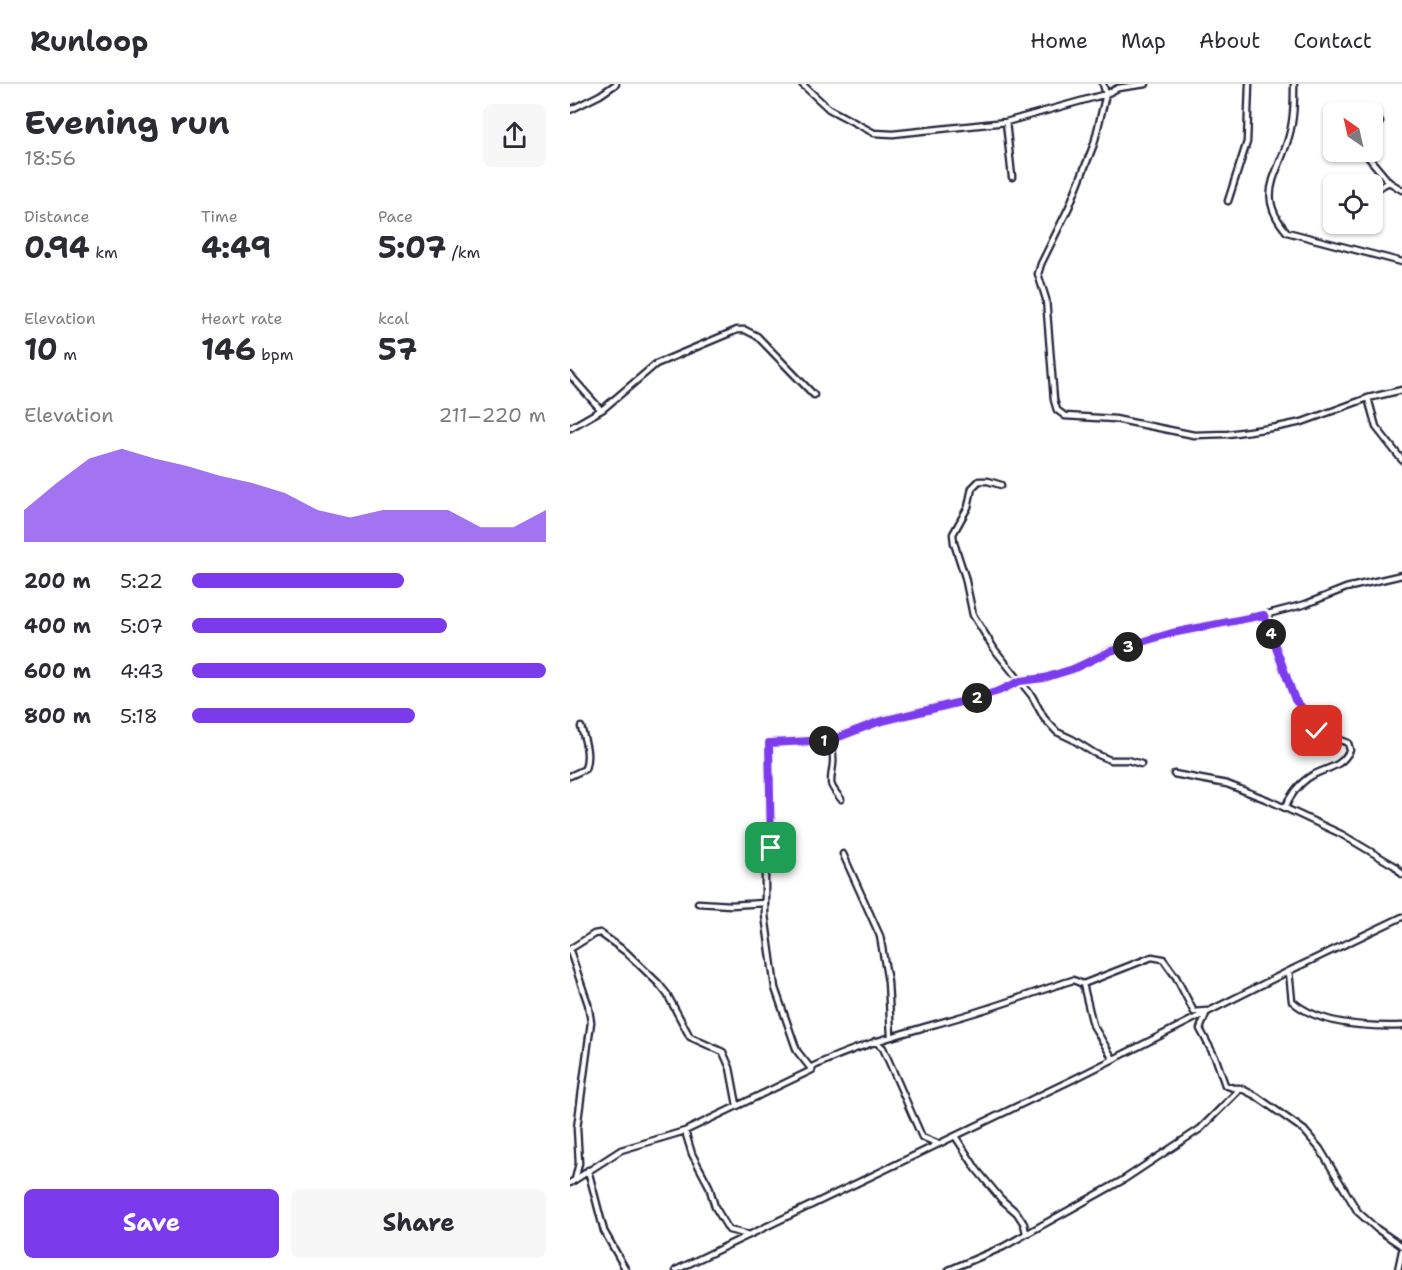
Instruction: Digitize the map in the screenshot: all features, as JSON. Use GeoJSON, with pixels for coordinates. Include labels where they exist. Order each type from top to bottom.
{"type":"FeatureCollection","features":[{"type":"Feature","properties":{"kind":"street"},"geometry":{"type":"LineString","coordinates":[[570,110],[616,84]]}},
{"type":"Feature","properties":{"kind":"street"},"geometry":{"type":"LineString","coordinates":[[802,84],[830,109],[874,133],[893,134],[1006,122],[1106,94],[1118,86],[1146,84]]}},
{"type":"Feature","properties":{"kind":"street"},"geometry":{"type":"LineString","coordinates":[[1103,84],[1106,94],[1094,144],[1069,207],[1038,274],[1046,299],[1054,400],[1057,410],[1065,416],[1115,419],[1194,435],[1228,434],[1302,422],[1368,398],[1402,390]]}},
{"type":"Feature","properties":{"kind":"street"},"geometry":{"type":"LineString","coordinates":[[1228,201],[1247,142],[1249,84]]}},
{"type":"Feature","properties":{"kind":"street"},"geometry":{"type":"LineString","coordinates":[[1294,84],[1294,105],[1289,136],[1272,183],[1270,202],[1278,221],[1287,232],[1402,261]]}},
{"type":"Feature","properties":{"kind":"street"},"geometry":{"type":"LineString","coordinates":[[1006,122],[1012,177]]}},
{"type":"Feature","properties":{"kind":"street"},"geometry":{"type":"LineString","coordinates":[[1372,162],[1389,182],[1402,190]]}},
{"type":"Feature","properties":{"kind":"street"},"geometry":{"type":"LineString","coordinates":[[1383,185],[1389,182]]}},
{"type":"Feature","properties":{"kind":"street"},"geometry":{"type":"LineString","coordinates":[[570,428],[601,410],[656,364],[737,330],[745,330],[757,336],[814,395]]}},
{"type":"Feature","properties":{"kind":"street"},"geometry":{"type":"LineString","coordinates":[[570,375],[601,410]]}},
{"type":"Feature","properties":{"kind":"street"},"geometry":{"type":"LineString","coordinates":[[1368,398],[1376,427],[1402,460]]}},
{"type":"Feature","properties":{"kind":"street"},"geometry":{"type":"LineString","coordinates":[[1001,485],[988,480],[979,481],[972,488],[968,507],[953,534],[973,615],[995,650],[1032,696],[1044,718],[1057,732],[1110,760],[1128,760],[1141,764]]}},
{"type":"Feature","properties":{"kind":"street"},"geometry":{"type":"LineString","coordinates":[[812,1070],[797,1051],[775,988],[765,915],[765,873],[771,848],[769,743],[831,740],[878,722],[969,700],[999,691],[1020,681],[1044,678],[1073,669],[1111,651],[1172,633],[1264,615],[1306,604],[1346,588],[1402,575]]}},
{"type":"Feature","properties":{"kind":"street"},"geometry":{"type":"LineString","coordinates":[[1264,615],[1295,700],[1308,714],[1311,724],[1317,731],[1348,743],[1350,750],[1347,757],[1334,768],[1307,778],[1288,799],[1285,808]]}},
{"type":"Feature","properties":{"kind":"street"},"geometry":{"type":"LineString","coordinates":[[570,776],[585,769],[588,761],[580,728]]}},
{"type":"Feature","properties":{"kind":"street"},"geometry":{"type":"LineString","coordinates":[[831,740],[833,764],[829,780],[841,799]]}},
{"type":"Feature","properties":{"kind":"street"},"geometry":{"type":"LineString","coordinates":[[1174,774],[1227,784],[1285,808],[1341,834],[1395,866],[1402,874]]}},
{"type":"Feature","properties":{"kind":"street"},"geometry":{"type":"LineString","coordinates":[[843,854],[880,936],[888,982],[888,1037],[883,1048]]}},
{"type":"Feature","properties":{"kind":"street"},"geometry":{"type":"LineString","coordinates":[[698,903],[731,905],[765,903]]}},
{"type":"Feature","properties":{"kind":"street"},"geometry":{"type":"LineString","coordinates":[[676,1270],[1402,917]]}},
{"type":"Feature","properties":{"kind":"street"},"geometry":{"type":"LineString","coordinates":[[573,1182],[579,1147],[577,1128],[591,1022],[588,1004],[570,950],[594,934],[600,933],[626,952],[667,994],[690,1037],[723,1052],[730,1068],[737,1105]]}},
{"type":"Feature","properties":{"kind":"street"},"geometry":{"type":"LineString","coordinates":[[1083,984],[1129,965],[1157,957],[1162,958],[1194,1012],[1207,1011]]}},
{"type":"Feature","properties":{"kind":"street"},"geometry":{"type":"LineString","coordinates":[[1289,971],[1292,1001],[1302,1010],[1322,1018],[1343,1022],[1402,1026]]}},
{"type":"Feature","properties":{"kind":"street"},"geometry":{"type":"LineString","coordinates":[[573,1182],[621,1150],[685,1131],[812,1070],[812,1067],[829,1059],[875,1041],[986,1009],[1073,980],[1083,984],[1093,1025],[1113,1059]]}},
{"type":"Feature","properties":{"kind":"street"},"geometry":{"type":"LineString","coordinates":[[1207,1011],[1200,1029],[1216,1059],[1225,1084],[1233,1088],[1240,1088],[1265,1102],[1312,1137],[1358,1212],[1377,1229],[1402,1246]]}},
{"type":"Feature","properties":{"kind":"street"},"geometry":{"type":"LineString","coordinates":[[875,1041],[883,1048],[922,1137],[939,1144]]}},
{"type":"Feature","properties":{"kind":"street"},"geometry":{"type":"LineString","coordinates":[[949,1270],[1003,1247],[1123,1180],[1200,1129],[1240,1088]]}},
{"type":"Feature","properties":{"kind":"street"},"geometry":{"type":"LineString","coordinates":[[685,1131],[692,1154],[724,1222],[729,1230],[749,1235]]}},
{"type":"Feature","properties":{"kind":"street"},"geometry":{"type":"LineString","coordinates":[[955,1136],[977,1170],[1001,1199],[1017,1213],[1024,1224],[1026,1233]]}},
{"type":"Feature","properties":{"kind":"street"},"geometry":{"type":"LineString","coordinates":[[570,1148],[579,1147]]}},
{"type":"Feature","properties":{"kind":"street"},"geometry":{"type":"LineString","coordinates":[[588,1170],[604,1231],[626,1270]]}},
{"type":"Feature","properties":{"kind":"street"},"geometry":{"type":"LineString","coordinates":[[1398,1270],[1402,1251]]}},
{"type":"Feature","properties":{"kind":"route"},"geometry":{"type":"LineString","coordinates":[[771,848],[769,743],[831,740],[878,722],[936,706],[969,700],[999,691],[1020,681],[1044,678],[1073,669],[1111,651],[1172,633],[1264,615],[1295,700],[1308,714],[1311,724],[1317,731]]}}]}
